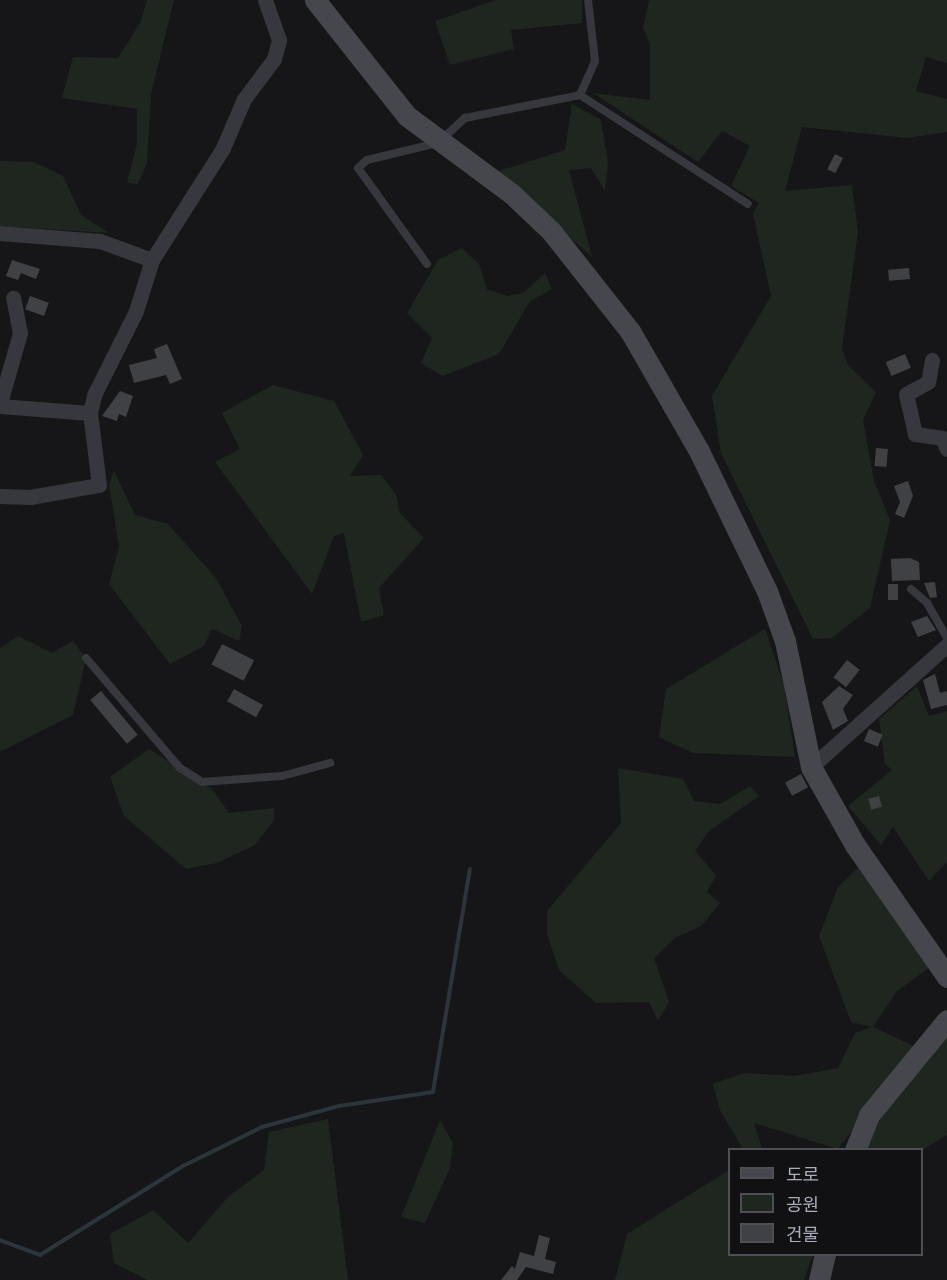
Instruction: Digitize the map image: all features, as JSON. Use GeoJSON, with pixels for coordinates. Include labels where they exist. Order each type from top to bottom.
{"type":"FeatureCollection","features":[{"type":"Feature","properties":{"kind":"street"},"geometry":{"type":"LineString","coordinates":[[0,496],[51,495],[99,485],[90,413],[152,260],[223,148],[244,99],[274,59],[279,40],[265,0]]}},
{"type":"Feature","properties":{"kind":"street"},"geometry":{"type":"LineString","coordinates":[[315,0],[384,92],[438,143],[512,194],[551,231],[630,331],[699,451],[767,591],[785,641],[811,767],[855,844],[947,977]]}},
{"type":"Feature","properties":{"kind":"street"},"geometry":{"type":"LineString","coordinates":[[0,233],[100,241],[152,260]]}},
{"type":"Feature","properties":{"kind":"street"},"geometry":{"type":"LineString","coordinates":[[13,298],[20,333],[0,405],[90,413]]}},
{"type":"Feature","properties":{"kind":"street"},"geometry":{"type":"LineString","coordinates":[[932,360],[928,382],[906,394],[915,434],[942,438],[947,449]]}},
{"type":"Feature","properties":{"kind":"street"},"geometry":{"type":"LineString","coordinates":[[811,767],[947,645]]}},
{"type":"Feature","properties":{"kind":"street"},"geometry":{"type":"LineString","coordinates":[[855,1148],[869,1115],[947,1020]]}},
{"type":"Feature","properties":{"kind":"street"},"geometry":{"type":"LineString","coordinates":[[819,1280],[825,1256]]}},
{"type":"Feature","properties":{"kind":"lane"},"geometry":{"type":"LineString","coordinates":[[580,95],[595,62],[588,0]]}},
{"type":"Feature","properties":{"kind":"lane"},"geometry":{"type":"LineString","coordinates":[[427,264],[357,168],[367,160],[438,143],[465,118],[580,95],[748,204]]}},
{"type":"Feature","properties":{"kind":"lane"},"geometry":{"type":"LineString","coordinates":[[910,589],[927,603],[947,637]]}},
{"type":"Feature","properties":{"kind":"lane"},"geometry":{"type":"LineString","coordinates":[[86,658],[180,768],[202,782],[282,776],[330,763]]}},
{"type":"Feature","properties":{"kind":"green space"},"geometry":{"type":"Polygon","coordinates":[[[147,0],[174,0],[151,94],[147,164],[137,185],[127,182],[137,144],[137,109],[62,98],[73,57],[118,58],[140,23],[147,0]]]}},
{"type":"Feature","properties":{"kind":"green space"},"geometry":{"type":"Polygon","coordinates":[[[496,0],[582,0],[582,23],[511,30],[514,49],[450,65],[435,21],[496,0]]]}},
{"type":"Feature","properties":{"kind":"green space"},"geometry":{"type":"Polygon","coordinates":[[[649,0],[947,0],[947,63],[926,57],[916,91],[947,99],[947,132],[907,138],[802,127],[785,191],[852,185],[858,232],[842,349],[848,365],[876,392],[863,420],[874,481],[890,520],[870,608],[832,638],[813,639],[721,453],[712,396],[771,296],[753,213],[759,203],[731,186],[750,146],[722,131],[698,162],[593,93],[650,100],[650,44],[643,28],[649,0]]]}},
{"type":"Feature","properties":{"kind":"green space"},"geometry":{"type":"Polygon","coordinates":[[[572,104],[601,120],[608,163],[605,191],[591,168],[569,170],[592,257],[496,172],[565,150],[572,104]]]}},
{"type":"Feature","properties":{"kind":"green space"},"geometry":{"type":"Polygon","coordinates":[[[0,161],[34,162],[63,176],[81,215],[109,233],[0,226],[0,161]]]}},
{"type":"Feature","properties":{"kind":"green space"},"geometry":{"type":"Polygon","coordinates":[[[462,248],[479,264],[487,289],[507,296],[523,293],[545,273],[552,289],[530,301],[499,354],[443,376],[421,363],[432,338],[407,313],[438,260],[462,248]]]}},
{"type":"Feature","properties":{"kind":"green space"},"geometry":{"type":"Polygon","coordinates":[[[273,385],[334,401],[363,455],[350,476],[381,475],[397,496],[399,512],[424,538],[379,588],[384,615],[361,622],[344,533],[334,536],[312,594],[215,462],[240,449],[222,413],[273,385]]]}},
{"type":"Feature","properties":{"kind":"green space"},"geometry":{"type":"Polygon","coordinates":[[[114,471],[135,515],[168,524],[216,578],[242,626],[239,641],[212,629],[204,646],[170,664],[109,584],[119,547],[109,484],[114,471]]]}},
{"type":"Feature","properties":{"kind":"green space"},"geometry":{"type":"Polygon","coordinates":[[[765,629],[784,685],[795,757],[693,753],[659,737],[666,689],[765,629]]]}},
{"type":"Feature","properties":{"kind":"green space"},"geometry":{"type":"Polygon","coordinates":[[[18,636],[52,653],[73,641],[86,658],[73,715],[0,752],[0,648],[18,636]]]}},
{"type":"Feature","properties":{"kind":"green space"},"geometry":{"type":"Polygon","coordinates":[[[917,686],[929,716],[947,711],[947,862],[929,881],[893,827],[881,845],[848,806],[892,770],[885,764],[879,719],[917,686]]]}},
{"type":"Feature","properties":{"kind":"green space"},"geometry":{"type":"Polygon","coordinates":[[[149,749],[212,789],[229,813],[274,808],[274,820],[255,845],[217,863],[186,869],[124,816],[110,777],[149,749]]]}},
{"type":"Feature","properties":{"kind":"green space"},"geometry":{"type":"Polygon","coordinates":[[[618,768],[683,779],[694,801],[720,804],[750,786],[759,796],[709,831],[695,851],[716,875],[707,892],[720,903],[701,926],[675,938],[654,958],[669,1002],[658,1021],[649,1002],[596,1003],[559,970],[547,934],[547,911],[621,823],[618,768]]]}},
{"type":"Feature","properties":{"kind":"green space"},"geometry":{"type":"Polygon","coordinates":[[[858,868],[930,967],[896,992],[873,1027],[916,1047],[839,1148],[754,1123],[762,1148],[742,1148],[720,1110],[713,1084],[744,1073],[794,1076],[838,1068],[855,1033],[872,1027],[851,1022],[819,936],[838,887],[858,868]]]}},
{"type":"Feature","properties":{"kind":"green space"},"geometry":{"type":"Polygon","coordinates":[[[947,1034],[947,1135],[923,1149],[865,1148],[882,1112],[947,1034]]]}},
{"type":"Feature","properties":{"kind":"green space"},"geometry":{"type":"Polygon","coordinates":[[[328,1119],[348,1280],[147,1280],[114,1263],[110,1234],[153,1210],[188,1243],[228,1197],[264,1170],[269,1132],[328,1119]]]}},
{"type":"Feature","properties":{"kind":"green space"},"geometry":{"type":"Polygon","coordinates":[[[440,1120],[453,1143],[450,1168],[425,1223],[401,1217],[440,1120]]]}},
{"type":"Feature","properties":{"kind":"green space"},"geometry":{"type":"Polygon","coordinates":[[[728,1171],[728,1256],[813,1256],[804,1280],[615,1280],[627,1234],[728,1171]]]}},
{"type":"Feature","properties":{"kind":"building"},"geometry":{"type":"Polygon","coordinates":[[[835,154],[843,158],[835,173],[827,169],[835,154]]]}},
{"type":"Feature","properties":{"kind":"building"},"geometry":{"type":"Polygon","coordinates":[[[12,260],[40,269],[36,279],[21,273],[18,280],[6,276],[12,260]]]}},
{"type":"Feature","properties":{"kind":"building"},"geometry":{"type":"Polygon","coordinates":[[[909,268],[910,279],[889,281],[888,270],[909,268]]]}},
{"type":"Feature","properties":{"kind":"building"},"geometry":{"type":"Polygon","coordinates":[[[30,296],[49,303],[44,316],[25,309],[30,296]]]}},
{"type":"Feature","properties":{"kind":"building"},"geometry":{"type":"Polygon","coordinates":[[[167,344],[182,379],[170,384],[166,375],[134,383],[129,365],[157,358],[154,349],[167,344]]]}},
{"type":"Feature","properties":{"kind":"building"},"geometry":{"type":"Polygon","coordinates":[[[905,354],[911,368],[892,376],[886,362],[905,354]]]}},
{"type":"Feature","properties":{"kind":"building"},"geometry":{"type":"Polygon","coordinates":[[[120,391],[133,396],[126,417],[119,414],[117,421],[102,416],[120,391]]]}},
{"type":"Feature","properties":{"kind":"building"},"geometry":{"type":"Polygon","coordinates":[[[876,448],[888,449],[886,467],[874,466],[876,448]]]}},
{"type":"Feature","properties":{"kind":"building"},"geometry":{"type":"Polygon","coordinates":[[[908,481],[913,496],[904,518],[895,514],[900,502],[894,486],[908,481]]]}},
{"type":"Feature","properties":{"kind":"building"},"geometry":{"type":"Polygon","coordinates":[[[910,558],[919,562],[920,580],[892,581],[891,559],[910,558]]]}},
{"type":"Feature","properties":{"kind":"building"},"geometry":{"type":"Polygon","coordinates":[[[935,582],[937,597],[930,598],[924,583],[935,582]]]}},
{"type":"Feature","properties":{"kind":"building"},"geometry":{"type":"Polygon","coordinates":[[[888,584],[898,584],[898,600],[888,600],[888,584]]]}},
{"type":"Feature","properties":{"kind":"building"},"geometry":{"type":"Polygon","coordinates":[[[927,616],[936,630],[918,637],[911,622],[927,616]]]}},
{"type":"Feature","properties":{"kind":"building"},"geometry":{"type":"Polygon","coordinates":[[[222,644],[254,660],[244,681],[212,664],[222,644]]]}},
{"type":"Feature","properties":{"kind":"building"},"geometry":{"type":"Polygon","coordinates":[[[847,660],[860,670],[846,687],[833,677],[847,660]]]}},
{"type":"Feature","properties":{"kind":"building"},"geometry":{"type":"Polygon","coordinates":[[[935,674],[940,693],[947,691],[947,705],[931,709],[923,680],[935,674]]]}},
{"type":"Feature","properties":{"kind":"building"},"geometry":{"type":"Polygon","coordinates":[[[839,686],[853,695],[843,709],[848,721],[833,730],[822,702],[839,686]]]}},
{"type":"Feature","properties":{"kind":"building"},"geometry":{"type":"Polygon","coordinates":[[[234,689],[263,705],[256,717],[227,701],[234,689]]]}},
{"type":"Feature","properties":{"kind":"building"},"geometry":{"type":"Polygon","coordinates":[[[101,691],[138,735],[127,744],[90,700],[101,691]]]}},
{"type":"Feature","properties":{"kind":"building"},"geometry":{"type":"Polygon","coordinates":[[[869,729],[883,735],[878,747],[864,741],[869,729]]]}},
{"type":"Feature","properties":{"kind":"building"},"geometry":{"type":"Polygon","coordinates":[[[801,774],[808,787],[792,796],[785,782],[801,774]]]}},
{"type":"Feature","properties":{"kind":"building"},"geometry":{"type":"Polygon","coordinates":[[[879,796],[882,807],[871,809],[868,799],[879,796]]]}},
{"type":"Feature","properties":{"kind":"building"},"geometry":{"type":"Polygon","coordinates":[[[539,1235],[550,1238],[545,1259],[556,1262],[553,1274],[526,1267],[517,1280],[501,1280],[512,1266],[515,1269],[520,1252],[534,1256],[539,1235]]]}},
{"type":"Feature","properties":{"kind":"waterway"},"geometry":{"type":"LineString","coordinates":[[0,1240],[40,1255],[183,1166],[262,1127],[339,1106],[433,1092],[470,869]]}}]}
